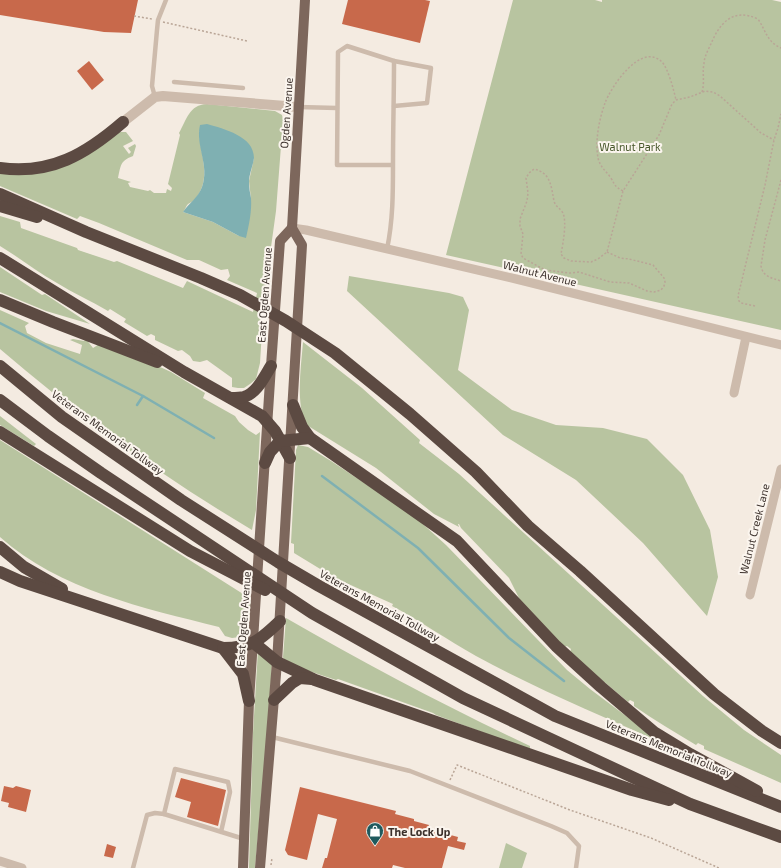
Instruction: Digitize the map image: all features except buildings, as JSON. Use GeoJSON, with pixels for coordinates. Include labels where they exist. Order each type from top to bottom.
{"type":"FeatureCollection","features":[{"type":"Feature","properties":{"kind":"highway"},"geometry":{"type":"LineString","coordinates":[[0,168],[15,170],[37,169],[61,162],[81,153],[103,140],[123,122]]}},
{"type":"Feature","properties":{"kind":"highway"},"geometry":{"type":"LineString","coordinates":[[0,194],[86,232],[240,295],[286,321],[335,353],[410,414],[476,472],[528,526],[580,571],[714,694],[761,730],[781,743]]}},
{"type":"Feature","properties":{"kind":"highway"},"geometry":{"type":"LineString","coordinates":[[0,206],[86,232]]}},
{"type":"Feature","properties":{"kind":"highway"},"geometry":{"type":"LineString","coordinates":[[0,258],[184,372],[262,416],[285,440],[290,458]]}},
{"type":"Feature","properties":{"kind":"highway"},"geometry":{"type":"LineString","coordinates":[[0,300],[184,372]]}},
{"type":"Feature","properties":{"kind":"highway","name":"Veterans Memorial Tollway"},"geometry":{"type":"LineString","coordinates":[[0,366],[62,417],[181,500],[239,538],[319,586],[555,716],[781,807]]}},
{"type":"Feature","properties":{"kind":"highway"},"geometry":{"type":"LineString","coordinates":[[231,398],[245,397],[254,390],[262,382],[270,366]]}},
{"type":"Feature","properties":{"kind":"highway"},"geometry":{"type":"LineString","coordinates":[[0,400],[232,567],[463,698],[690,804],[781,837]]}},
{"type":"Feature","properties":{"kind":"highway"},"geometry":{"type":"LineString","coordinates":[[293,405],[302,427],[310,438],[458,541],[556,646],[654,732],[690,754],[781,804]]}},
{"type":"Feature","properties":{"kind":"highway"},"geometry":{"type":"LineString","coordinates":[[0,432],[190,551],[232,567]]}},
{"type":"Feature","properties":{"kind":"highway"},"geometry":{"type":"LineString","coordinates":[[265,463],[270,452],[285,440],[310,438]]}},
{"type":"Feature","properties":{"kind":"highway"},"geometry":{"type":"LineString","coordinates":[[0,547],[24,567],[45,580],[92,604]]}},
{"type":"Feature","properties":{"kind":"highway"},"geometry":{"type":"LineString","coordinates":[[0,572],[20,581],[223,648],[236,648],[254,643],[264,637],[280,620]]}},
{"type":"Feature","properties":{"kind":"highway"},"geometry":{"type":"LineString","coordinates":[[254,643],[277,662],[315,680],[632,790],[711,812]]}},
{"type":"Feature","properties":{"kind":"highway"},"geometry":{"type":"LineString","coordinates":[[223,648],[243,674],[250,701]]}},
{"type":"Feature","properties":{"kind":"highway"},"geometry":{"type":"LineString","coordinates":[[274,700],[292,683],[300,678],[315,680]]}},
{"type":"Feature","properties":{"kind":"main road","name":"Ogden Avenue"},"geometry":{"type":"LineString","coordinates":[[292,228],[305,0]]}},
{"type":"Feature","properties":{"kind":"main road","name":"East Ogden Avenue"},"geometry":{"type":"LineString","coordinates":[[243,868],[250,701],[270,366],[280,241],[292,228]]}},
{"type":"Feature","properties":{"kind":"main road"},"geometry":{"type":"LineString","coordinates":[[285,440],[293,405],[302,245],[292,228]]}},
{"type":"Feature","properties":{"kind":"main road"},"geometry":{"type":"LineString","coordinates":[[260,868],[272,736],[290,458]]}},
{"type":"Feature","properties":{"kind":"street"},"geometry":{"type":"LineString","coordinates":[[123,122],[155,97],[174,96],[298,107]]}},
{"type":"Feature","properties":{"kind":"street","name":"Walnut Avenue"},"geometry":{"type":"LineString","coordinates":[[292,228],[516,279],[781,345]]}},
{"type":"Feature","properties":{"kind":"street"},"geometry":{"type":"LineString","coordinates":[[734,393],[746,337]]}},
{"type":"Feature","properties":{"kind":"street","name":"Walnut Creek Lane"},"geometry":{"type":"LineString","coordinates":[[750,595],[775,502],[781,469]]}},
{"type":"Feature","properties":{"kind":"street"},"geometry":{"type":"LineString","coordinates":[[0,862],[22,868]]}},
{"type":"Feature","properties":{"kind":"lane"},"geometry":{"type":"LineString","coordinates":[[155,97],[152,86],[158,20],[166,0]]}},
{"type":"Feature","properties":{"kind":"lane"},"geometry":{"type":"LineString","coordinates":[[393,165],[337,165],[336,108],[338,52],[348,46],[394,61],[431,68],[427,103],[394,106]]}},
{"type":"Feature","properties":{"kind":"lane"},"geometry":{"type":"LineString","coordinates":[[387,249],[391,230],[394,61]]}},
{"type":"Feature","properties":{"kind":"lane"},"geometry":{"type":"LineString","coordinates":[[174,82],[243,88]]}},
{"type":"Feature","properties":{"kind":"lane"},"geometry":{"type":"LineString","coordinates":[[298,107],[336,108]]}},
{"type":"Feature","properties":{"kind":"lane"},"geometry":{"type":"LineString","coordinates":[[272,736],[410,771],[551,826],[567,834],[579,846],[576,868]]}},
{"type":"Feature","properties":{"kind":"lane"},"geometry":{"type":"LineString","coordinates":[[164,814],[175,769],[228,782],[230,792],[221,832]]}},
{"type":"Feature","properties":{"kind":"lane"},"geometry":{"type":"LineString","coordinates":[[133,868],[147,815],[155,813],[164,814],[244,839]]}},
{"type":"Feature","properties":{"kind":"path"},"geometry":{"type":"LineString","coordinates":[[702,92],[704,84],[703,66],[705,58],[714,34],[727,19],[736,15],[743,15],[758,19],[770,41],[775,46],[781,48]]}},
{"type":"Feature","properties":{"kind":"path"},"geometry":{"type":"LineString","coordinates":[[134,16],[158,20],[247,41]]}},
{"type":"Feature","properties":{"kind":"path"},"geometry":{"type":"LineString","coordinates":[[623,191],[616,187],[600,165],[597,143],[605,103],[613,87],[637,60],[650,56],[663,62],[676,100]]}},
{"type":"Feature","properties":{"kind":"path"},"geometry":{"type":"LineString","coordinates":[[607,252],[620,258],[653,265],[664,278],[664,286],[661,290],[654,292],[647,291],[629,283],[610,282],[580,272],[570,273],[545,270],[523,258],[521,254],[523,234],[520,226],[520,219],[527,201],[528,193],[526,178],[529,172],[534,169],[540,170],[545,174],[550,183],[554,203],[563,213],[564,239],[561,254],[564,258],[571,261],[591,262],[607,252],[623,191],[659,134],[669,108],[676,100],[690,97],[702,92],[713,92],[720,96],[761,133],[774,140]]}},
{"type":"Feature","properties":{"kind":"path"},"geometry":{"type":"LineString","coordinates":[[755,306],[741,303],[738,296],[766,185],[774,140],[781,114]]}},
{"type":"Feature","properties":{"kind":"path"},"geometry":{"type":"LineString","coordinates":[[781,180],[765,240],[761,266],[766,275],[781,281]]}},
{"type":"Feature","properties":{"kind":"path"},"geometry":{"type":"LineString","coordinates":[[448,785],[457,765],[570,810],[651,838],[719,868]]}},
{"type":"Feature","properties":{"kind":"path"},"geometry":{"type":"LineString","coordinates":[[271,865],[272,858]]}},
{"type":"Feature","properties":{"kind":"green space","name":"Walnut Park"},"geometry":{"type":"Polygon","coordinates":[[[513,0],[595,0],[602,2],[602,0],[772,0],[781,2],[781,330],[446,255],[513,0]]]}},
{"type":"Feature","properties":{"kind":"green space"},"geometry":{"type":"Polygon","coordinates":[[[207,104],[275,111],[282,115],[283,120],[276,211],[264,298],[260,363],[256,379],[244,388],[232,387],[232,378],[207,360],[200,362],[193,361],[190,356],[182,350],[178,351],[155,340],[155,336],[151,334],[147,336],[124,322],[126,319],[110,309],[108,311],[63,287],[0,246],[0,216],[20,222],[21,228],[77,248],[78,250],[114,262],[117,261],[183,288],[187,281],[253,312],[257,293],[227,280],[230,276],[228,269],[221,270],[199,260],[187,260],[99,223],[80,216],[77,219],[0,186],[0,173],[25,173],[119,132],[126,132],[133,141],[123,146],[129,154],[131,152],[128,148],[135,144],[136,146],[133,156],[123,162],[118,178],[131,182],[128,183],[130,187],[148,191],[150,190],[154,193],[166,193],[167,189],[171,191],[172,188],[168,184],[180,135],[179,133],[192,110],[201,105],[207,104]],[[199,131],[204,165],[203,182],[201,190],[196,198],[188,204],[183,212],[213,222],[239,236],[251,199],[249,181],[254,158],[199,131]]]}},
{"type":"Feature","properties":{"kind":"green space"},"geometry":{"type":"Polygon","coordinates":[[[0,267],[42,295],[45,294],[90,324],[46,311],[0,292],[0,267]]]}},
{"type":"Feature","properties":{"kind":"green space"},"geometry":{"type":"Polygon","coordinates":[[[349,276],[449,293],[463,297],[469,310],[458,370],[512,410],[556,425],[603,428],[647,439],[683,475],[710,530],[718,577],[707,616],[643,543],[576,480],[503,435],[347,291],[349,276]]]}},
{"type":"Feature","properties":{"kind":"green space"},"geometry":{"type":"Polygon","coordinates":[[[0,310],[29,323],[25,326],[27,333],[46,343],[80,354],[82,345],[70,340],[73,339],[84,341],[86,339],[93,348],[101,343],[134,355],[171,372],[205,393],[203,398],[235,416],[248,430],[256,435],[260,432],[256,510],[252,530],[186,489],[122,445],[60,398],[0,349],[0,310]]]}},
{"type":"Feature","properties":{"kind":"green space"},"geometry":{"type":"Polygon","coordinates":[[[303,342],[362,388],[420,440],[419,443],[459,474],[703,696],[744,730],[781,755],[781,783],[704,749],[704,746],[698,743],[696,745],[634,706],[634,702],[630,700],[628,702],[570,653],[571,649],[567,646],[564,647],[522,604],[509,578],[461,528],[459,524],[459,527],[434,514],[376,468],[305,424],[302,414],[300,394],[300,373],[303,342]]]}},
{"type":"Feature","properties":{"kind":"green space"},"geometry":{"type":"Polygon","coordinates":[[[0,416],[36,444],[34,446],[0,425],[0,416]]]}},
{"type":"Feature","properties":{"kind":"green space"},"geometry":{"type":"Polygon","coordinates":[[[0,440],[251,599],[248,636],[232,638],[225,636],[219,627],[132,604],[75,584],[49,571],[23,555],[0,537],[0,440]]]}},
{"type":"Feature","properties":{"kind":"green space"},"geometry":{"type":"Polygon","coordinates":[[[298,445],[308,447],[331,461],[414,516],[446,545],[567,670],[662,743],[522,680],[465,650],[392,606],[393,604],[335,578],[294,553],[294,544],[291,543],[296,450],[298,445]]]}},
{"type":"Feature","properties":{"kind":"green space"},"geometry":{"type":"Polygon","coordinates":[[[286,618],[407,685],[530,746],[530,750],[338,679],[336,680],[288,664],[283,657],[286,618]]]}},
{"type":"Feature","properties":{"kind":"green space"},"geometry":{"type":"Polygon","coordinates":[[[258,650],[272,664],[255,868],[249,868],[253,733],[258,650]]]}},
{"type":"Feature","properties":{"kind":"green space"},"geometry":{"type":"Polygon","coordinates":[[[506,843],[527,853],[522,868],[499,868],[506,843]]]}},
{"type":"Feature","properties":{"kind":"water"},"geometry":{"type":"Polygon","coordinates":[[[207,124],[222,128],[237,135],[244,139],[253,150],[254,158],[249,182],[251,208],[246,238],[239,236],[213,222],[183,212],[202,187],[204,179],[204,163],[199,133],[200,125],[207,124]]]}},
{"type":"Feature","properties":{"kind":"waterway"},"geometry":{"type":"LineString","coordinates":[[0,323],[143,396],[214,438]]}},
{"type":"Feature","properties":{"kind":"waterway"},"geometry":{"type":"LineString","coordinates":[[137,405],[143,396]]}},
{"type":"Feature","properties":{"kind":"waterway"},"geometry":{"type":"LineString","coordinates":[[322,476],[418,548],[509,638],[564,681]]}},
{"type":"Feature","properties":{"kind":"place","name":"The Lock Up"},"geometry":{"type":"Point","coordinates":[375,846]}}]}
